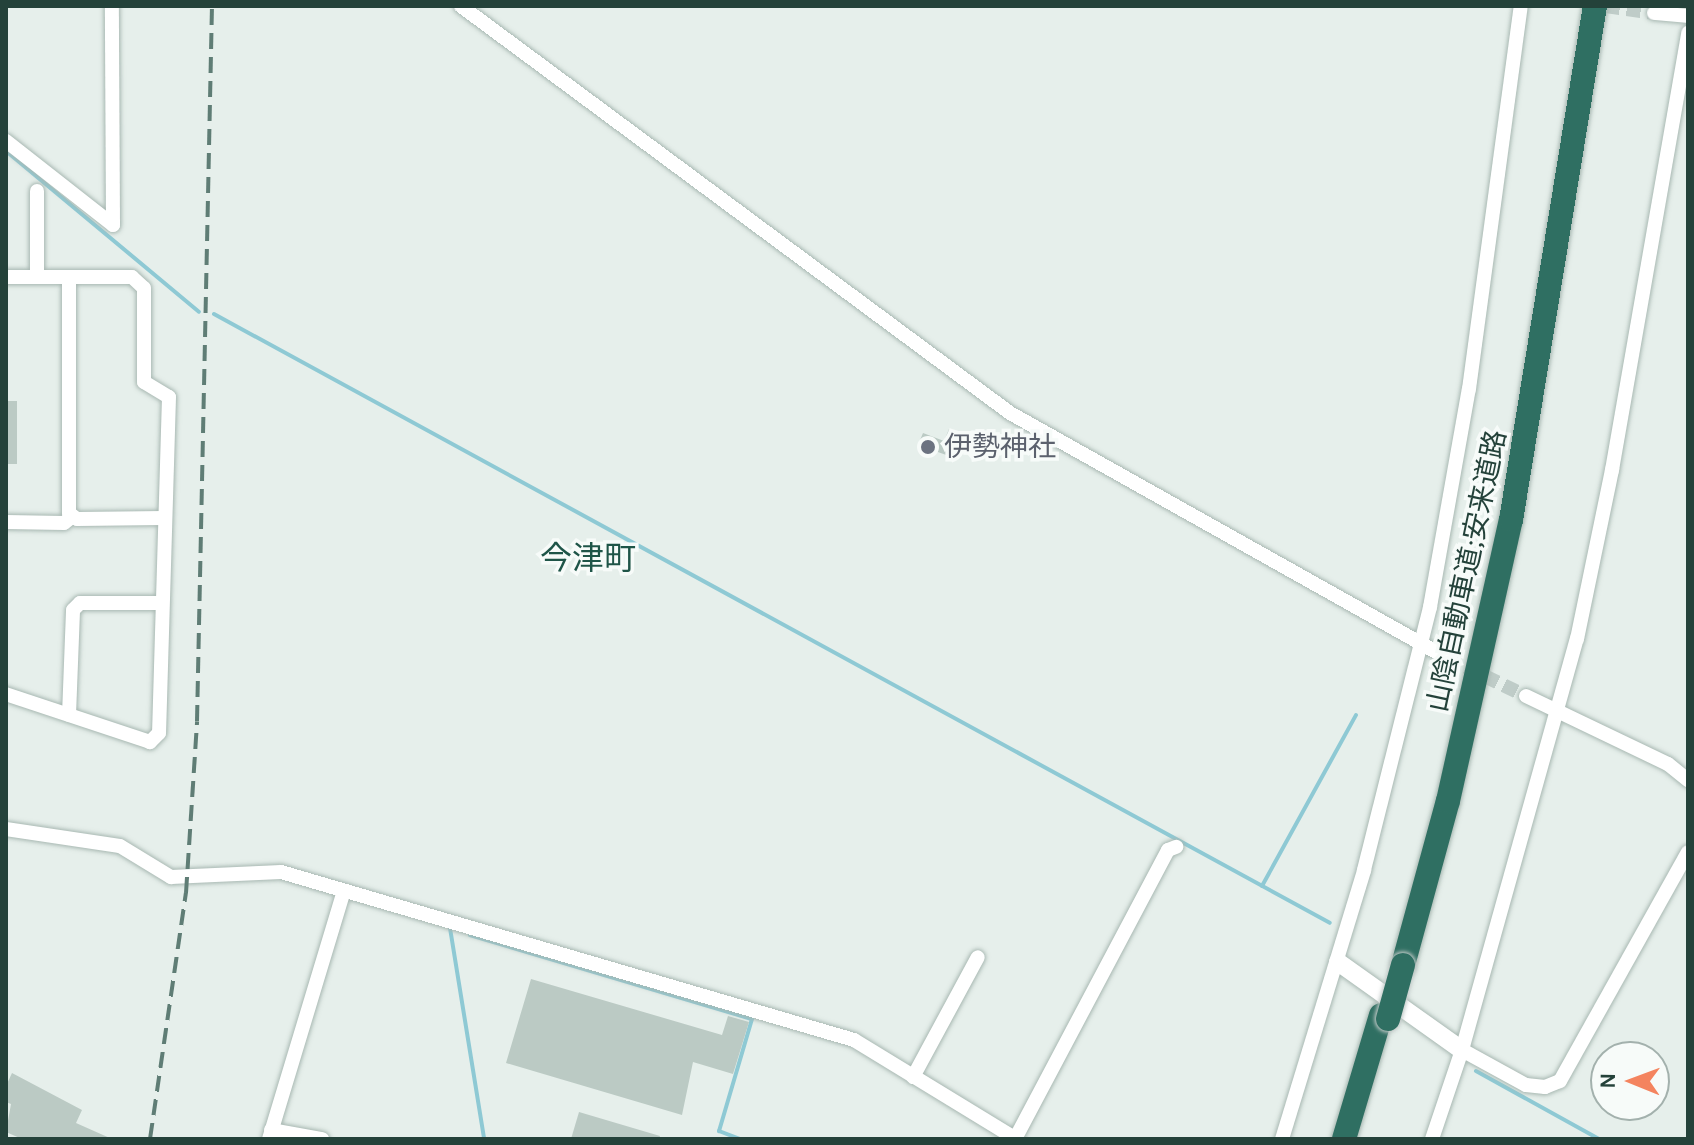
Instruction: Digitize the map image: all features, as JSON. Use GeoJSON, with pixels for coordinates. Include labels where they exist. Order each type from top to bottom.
{"type":"FeatureCollection","features":[{"type":"Feature","properties":{"kind":"highway","name":"山陰自動車道;安来道路"},"geometry":{"type":"LineString","coordinates":[[1399,964],[1502,518],[1586,6]]}},
{"type":"Feature","properties":{"kind":"highway","name":"山陰自動車道;安来道路"},"geometry":{"type":"LineString","coordinates":[[1352,1139],[1451,786],[1511,520],[1595,6]]}},
{"type":"Feature","properties":{"kind":"highway","name":"山陰自動車道;安来道路"},"geometry":{"type":"LineString","coordinates":[[1344,1139],[1384,1017]]}},
{"type":"Feature","properties":{"kind":"street"},"geometry":{"type":"LineString","coordinates":[[6,141],[113,225],[112,6]]}},
{"type":"Feature","properties":{"kind":"street"},"geometry":{"type":"LineString","coordinates":[[461,6],[1010,413],[1447,658]]}},
{"type":"Feature","properties":{"kind":"street"},"geometry":{"type":"LineString","coordinates":[[1282,1139],[1338,962],[1421,645],[1469,389],[1521,6]]}},
{"type":"Feature","properties":{"kind":"street"},"geometry":{"type":"LineString","coordinates":[[1654,13],[1688,16]]}},
{"type":"Feature","properties":{"kind":"street"},"geometry":{"type":"LineString","coordinates":[[1432,1139],[1462,1050],[1557,712],[1612,470],[1688,33]]}},
{"type":"Feature","properties":{"kind":"street"},"geometry":{"type":"LineString","coordinates":[[37,191],[37,277]]}},
{"type":"Feature","properties":{"kind":"street"},"geometry":{"type":"LineString","coordinates":[[6,277],[132,277],[144,288],[144,382],[169,397],[159,733],[150,742],[6,694]]}},
{"type":"Feature","properties":{"kind":"street"},"geometry":{"type":"LineString","coordinates":[[69,277],[73,516]]}},
{"type":"Feature","properties":{"kind":"street"},"geometry":{"type":"LineString","coordinates":[[6,522],[64,523],[73,516],[164,518]]}},
{"type":"Feature","properties":{"kind":"street"},"geometry":{"type":"LineString","coordinates":[[69,715],[73,610],[80,603],[162,603]]}},
{"type":"Feature","properties":{"kind":"street"},"geometry":{"type":"LineString","coordinates":[[1526,696],[1668,764],[1688,780]]}},
{"type":"Feature","properties":{"kind":"street"},"geometry":{"type":"LineString","coordinates":[[6,829],[120,846],[171,877],[275,871],[854,1040],[1016,1139],[1169,848],[1176,847]]}},
{"type":"Feature","properties":{"kind":"street"},"geometry":{"type":"LineString","coordinates":[[1338,962],[1462,1050],[1526,1085],[1545,1087],[1560,1081],[1688,852]]}},
{"type":"Feature","properties":{"kind":"street"},"geometry":{"type":"LineString","coordinates":[[322,1139],[270,1135],[344,891]]}},
{"type":"Feature","properties":{"kind":"street"},"geometry":{"type":"LineString","coordinates":[[913,1077],[978,957]]}},
{"type":"Feature","properties":{"kind":"building"},"geometry":{"type":"Polygon","coordinates":[[[6,401],[17,401],[17,464],[6,464],[6,401]]]}},
{"type":"Feature","properties":{"kind":"building"},"geometry":{"type":"Polygon","coordinates":[[[949,429],[961,434],[952,457],[918,445],[923,433],[944,441],[949,429]]]}},
{"type":"Feature","properties":{"kind":"building"},"geometry":{"type":"Polygon","coordinates":[[[531,979],[722,1035],[728,1016],[749,1022],[733,1074],[693,1062],[682,1115],[506,1063],[531,979]]]}},
{"type":"Feature","properties":{"kind":"building"},"geometry":{"type":"Polygon","coordinates":[[[12,1073],[82,1110],[76,1123],[112,1139],[22,1139],[6,1132],[11,1104],[6,1102],[6,1086],[12,1073]]]}},
{"type":"Feature","properties":{"kind":"building"},"geometry":{"type":"Polygon","coordinates":[[[579,1112],[660,1136],[659,1139],[571,1139],[579,1112]]]}},
{"type":"Feature","properties":{"kind":"waterway"},"geometry":{"type":"LineString","coordinates":[[6,151],[199,312]]}},
{"type":"Feature","properties":{"kind":"waterway"},"geometry":{"type":"LineString","coordinates":[[214,314],[1330,923]]}},
{"type":"Feature","properties":{"kind":"waterway"},"geometry":{"type":"LineString","coordinates":[[1262,886],[1356,715]]}},
{"type":"Feature","properties":{"kind":"waterway"},"geometry":{"type":"LineString","coordinates":[[450,928],[484,1139]]}},
{"type":"Feature","properties":{"kind":"waterway"},"geometry":{"type":"LineString","coordinates":[[470,935],[752,1019],[719,1131],[740,1139]]}},
{"type":"Feature","properties":{"kind":"waterway"},"geometry":{"type":"LineString","coordinates":[[1476,1071],[1599,1139]]}},
{"type":"Feature","properties":{"kind":"tunnel"},"geometry":{"type":"LineString","coordinates":[[1606,6],[1654,13]]}},
{"type":"Feature","properties":{"kind":"tunnel"},"geometry":{"type":"LineString","coordinates":[[1447,658],[1526,696]]}},
{"type":"Feature","properties":{"kind":"railway"},"geometry":{"type":"LineString","coordinates":[[150,1139],[186,893],[197,721],[212,6]]}},
{"type":"Feature","properties":{"kind":"place","name":"伊勢神社"},"geometry":{"type":"Point","coordinates":[928,447]}},
{"type":"Feature","properties":{"kind":"district","name":"今津町"},"geometry":{"type":"Point","coordinates":[588,559]}}]}
